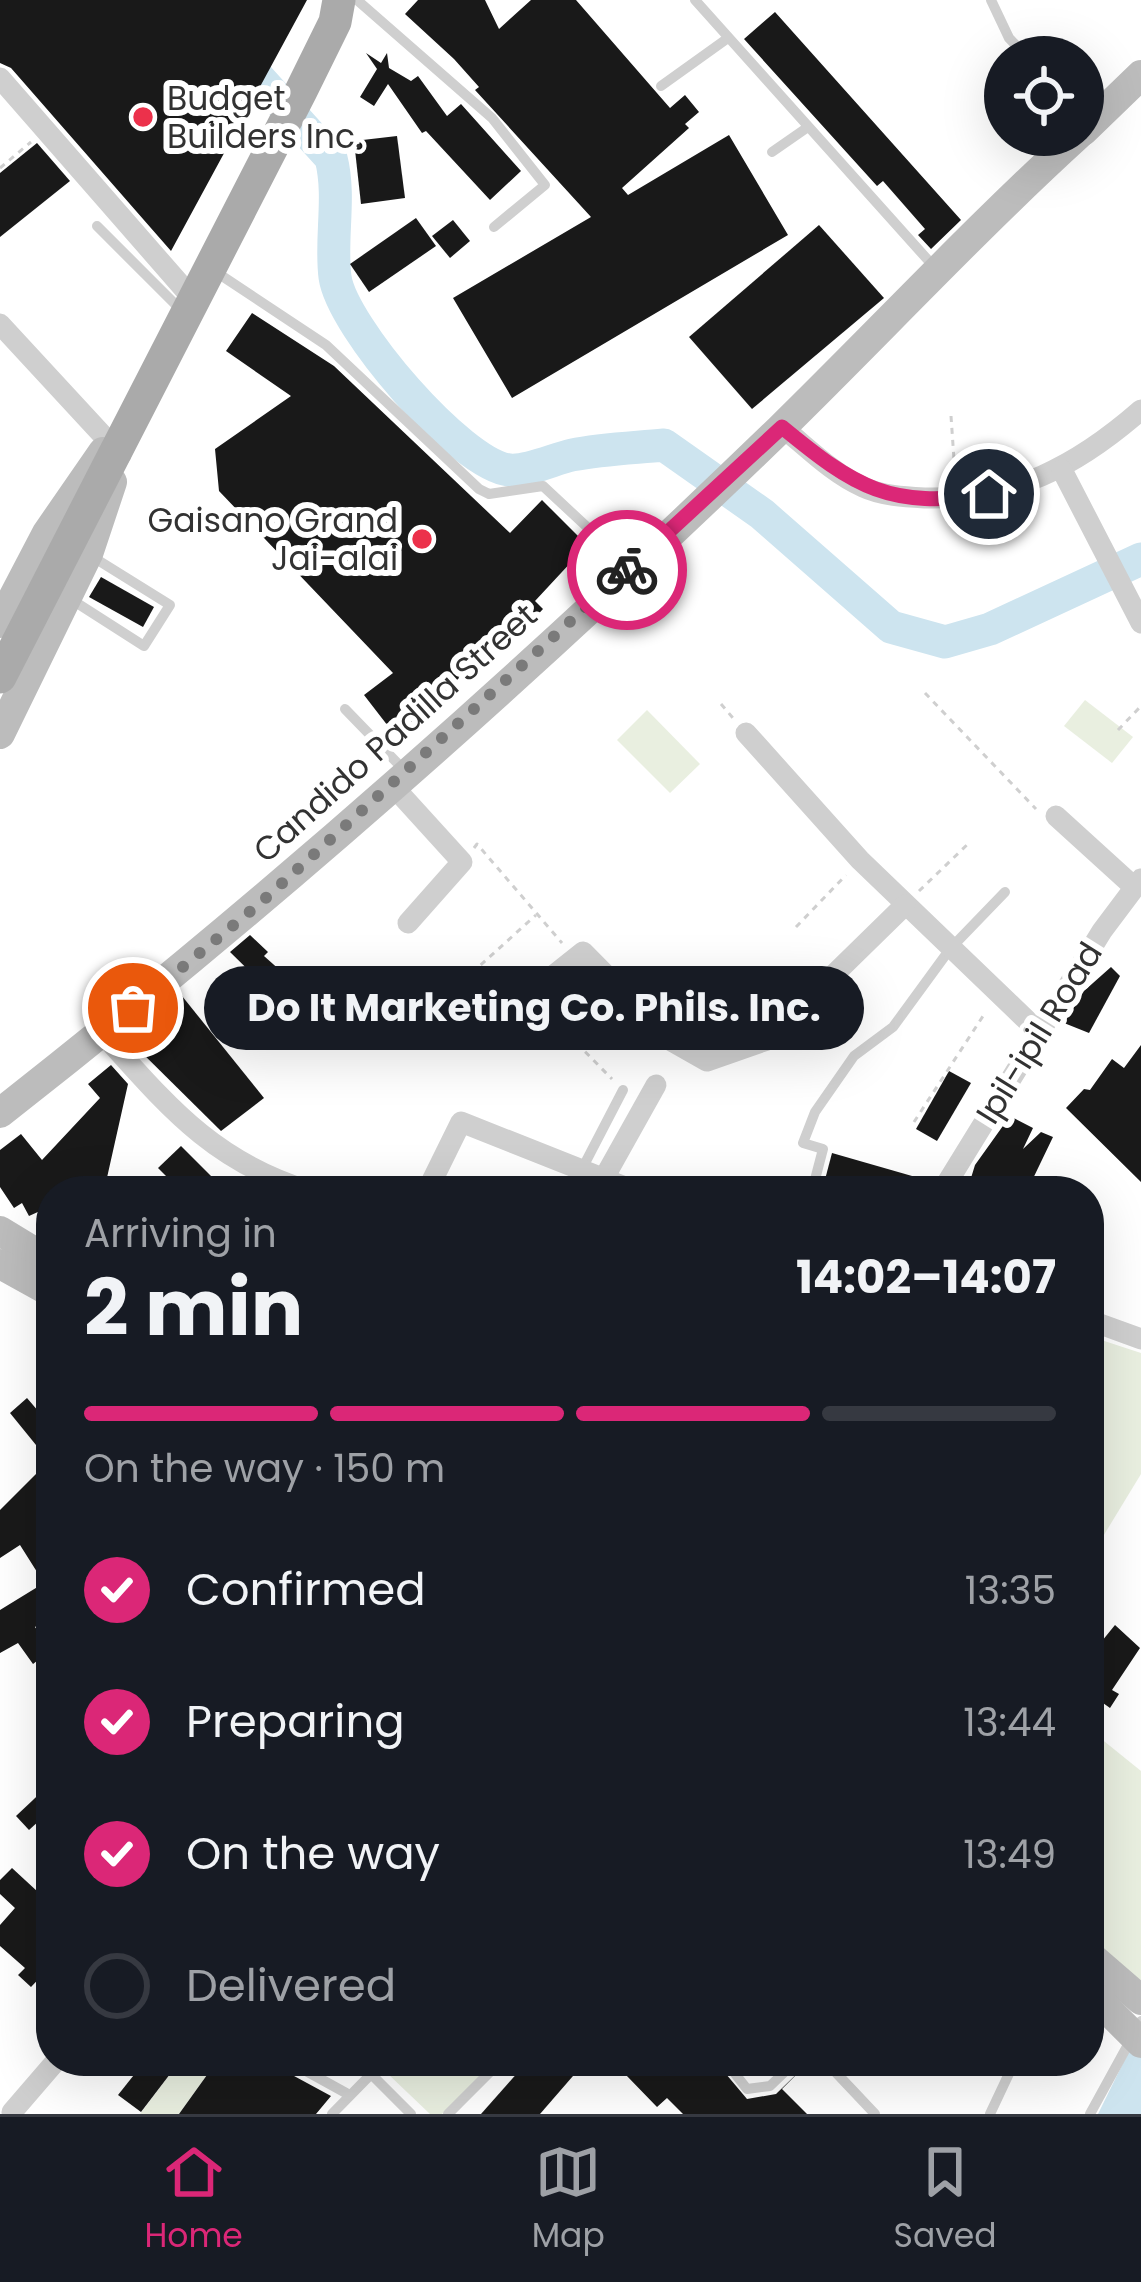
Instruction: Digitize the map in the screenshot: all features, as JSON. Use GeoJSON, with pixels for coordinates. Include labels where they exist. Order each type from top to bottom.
{"type":"FeatureCollection","features":[{"type":"Feature","properties":{"kind":"main road"},"geometry":{"type":"LineString","coordinates":[[0,734],[67,596],[78,549],[115,449],[343,7]]}},
{"type":"Feature","properties":{"kind":"main road","name":"Candido Padilla Street"},"geometry":{"type":"LineString","coordinates":[[1104,108],[1141,75]]}},
{"type":"Feature","properties":{"kind":"main road","name":"Candido Padilla Street"},"geometry":{"type":"LineString","coordinates":[[0,1113],[224,934],[699,506],[1053,156]]}},
{"type":"Feature","properties":{"kind":"main road"},"geometry":{"type":"LineString","coordinates":[[4,605],[47,532],[115,449]]}},
{"type":"Feature","properties":{"kind":"main road"},"geometry":{"type":"LineString","coordinates":[[0,677],[78,549]]}},
{"type":"Feature","properties":{"kind":"main road"},"geometry":{"type":"LineString","coordinates":[[0,1231],[36,1253]]}},
{"type":"Feature","properties":{"kind":"main road"},"geometry":{"type":"LineString","coordinates":[[0,1264],[36,1284]]}},
{"type":"Feature","properties":{"kind":"main road"},"geometry":{"type":"LineString","coordinates":[[1104,1967],[1141,2000]]}},
{"type":"Feature","properties":{"kind":"main road"},"geometry":{"type":"LineString","coordinates":[[1104,2003],[1138,2034]]}},
{"type":"Feature","properties":{"kind":"street"},"geometry":{"type":"LineString","coordinates":[[0,78],[190,307]]}},
{"type":"Feature","properties":{"kind":"street"},"geometry":{"type":"LineString","coordinates":[[0,324],[115,449]]}},
{"type":"Feature","properties":{"kind":"street"},"geometry":{"type":"LineString","coordinates":[[782,427],[837,473],[867,490],[957,499],[1019,488],[1062,470],[1141,410]]}},
{"type":"Feature","properties":{"kind":"street"},"geometry":{"type":"LineString","coordinates":[[1062,470],[1141,623]]}},
{"type":"Feature","properties":{"kind":"street"},"geometry":{"type":"LineString","coordinates":[[746,733],[904,905],[1039,1032]]}},
{"type":"Feature","properties":{"kind":"street"},"geometry":{"type":"LineString","coordinates":[[399,778],[462,862],[409,923]]}},
{"type":"Feature","properties":{"kind":"street"},"geometry":{"type":"LineString","coordinates":[[1056,816],[1137,882]]}},
{"type":"Feature","properties":{"kind":"street","name":"Ipil-ipil Road"},"geometry":{"type":"LineString","coordinates":[[951,1176],[1137,882]]}},
{"type":"Feature","properties":{"kind":"street"},"geometry":{"type":"LineString","coordinates":[[529,995],[583,952],[670,1040],[707,1061],[767,1040],[904,905]]}},
{"type":"Feature","properties":{"kind":"street"},"geometry":{"type":"LineString","coordinates":[[103,1033],[179,1118],[215,1149],[266,1176]]}},
{"type":"Feature","properties":{"kind":"street"},"geometry":{"type":"LineString","coordinates":[[593,1173],[656,1085]]}},
{"type":"Feature","properties":{"kind":"street"},"geometry":{"type":"LineString","coordinates":[[435,1176],[461,1122],[600,1176]]}},
{"type":"Feature","properties":{"kind":"street"},"geometry":{"type":"LineString","coordinates":[[1104,1325],[1141,1339]]}},
{"type":"Feature","properties":{"kind":"street"},"geometry":{"type":"LineString","coordinates":[[9,2109],[41,2076]]}},
{"type":"Feature","properties":{"kind":"lane"},"geometry":{"type":"LineString","coordinates":[[695,0],[936,269]]}},
{"type":"Feature","properties":{"kind":"lane"},"geometry":{"type":"LineString","coordinates":[[992,0],[1008,36]]}},
{"type":"Feature","properties":{"kind":"lane"},"geometry":{"type":"LineString","coordinates":[[343,7],[492,118],[545,185],[494,227]]}},
{"type":"Feature","properties":{"kind":"lane"},"geometry":{"type":"LineString","coordinates":[[661,86],[728,38]]}},
{"type":"Feature","properties":{"kind":"lane"},"geometry":{"type":"LineString","coordinates":[[772,152],[808,127]]}},
{"type":"Feature","properties":{"kind":"lane"},"geometry":{"type":"LineString","coordinates":[[97,226],[190,307]]}},
{"type":"Feature","properties":{"kind":"lane"},"geometry":{"type":"LineString","coordinates":[[210,268],[326,345],[479,489],[489,494],[543,486],[630,567]]}},
{"type":"Feature","properties":{"kind":"lane"},"geometry":{"type":"LineString","coordinates":[[67,596],[144,646],[170,605],[78,549]]}},
{"type":"Feature","properties":{"kind":"lane"},"geometry":{"type":"LineString","coordinates":[[346,709],[399,778]]}},
{"type":"Feature","properties":{"kind":"lane"},"geometry":{"type":"LineString","coordinates":[[816,1176],[823,1149],[803,1143],[815,1112],[854,1056],[893,1027],[950,949],[1005,892]]}},
{"type":"Feature","properties":{"kind":"lane"},"geometry":{"type":"LineString","coordinates":[[593,1173],[623,1090]]}},
{"type":"Feature","properties":{"kind":"lane"},"geometry":{"type":"LineString","coordinates":[[1090,2114],[1138,2034]]}},
{"type":"Feature","properties":{"kind":"lane"},"geometry":{"type":"LineString","coordinates":[[315,2076],[346,2093]]}},
{"type":"Feature","properties":{"kind":"lane"},"geometry":{"type":"LineString","coordinates":[[332,2114],[346,2093],[373,2076],[411,2114]]}},
{"type":"Feature","properties":{"kind":"lane"},"geometry":{"type":"LineString","coordinates":[[448,2114],[486,2076]]}},
{"type":"Feature","properties":{"kind":"lane"},"geometry":{"type":"LineString","coordinates":[[736,2076],[747,2090],[770,2086],[780,2076]]}},
{"type":"Feature","properties":{"kind":"lane"},"geometry":{"type":"LineString","coordinates":[[839,2076],[875,2114]]}},
{"type":"Feature","properties":{"kind":"lane"},"geometry":{"type":"LineString","coordinates":[[990,2114],[1009,2076]]}},
{"type":"Feature","properties":{"kind":"path"},"geometry":{"type":"LineString","coordinates":[[0,168],[46,130]]}},
{"type":"Feature","properties":{"kind":"path"},"geometry":{"type":"LineString","coordinates":[[951,416],[957,499]]}},
{"type":"Feature","properties":{"kind":"path"},"geometry":{"type":"LineString","coordinates":[[925,693],[1038,811],[1056,816]]}},
{"type":"Feature","properties":{"kind":"path"},"geometry":{"type":"LineString","coordinates":[[1118,730],[1141,706]]}},
{"type":"Feature","properties":{"kind":"path"},"geometry":{"type":"LineString","coordinates":[[904,905],[970,842]]}},
{"type":"Feature","properties":{"kind":"path"},"geometry":{"type":"LineString","coordinates":[[477,844],[574,958]]}},
{"type":"Feature","properties":{"kind":"path"},"geometry":{"type":"LineString","coordinates":[[796,927],[860,860]]}},
{"type":"Feature","properties":{"kind":"path"},"geometry":{"type":"LineString","coordinates":[[454,989],[537,914]]}},
{"type":"Feature","properties":{"kind":"path"},"geometry":{"type":"LineString","coordinates":[[914,1122],[999,992]]}},
{"type":"Feature","properties":{"kind":"path"},"geometry":{"type":"LineString","coordinates":[[529,995],[623,1090]]}},
{"type":"Feature","properties":{"kind":"green space"},"geometry":{"type":"Polygon","coordinates":[[[1085,700],[1133,737],[1112,763],[1064,726],[1085,700]]]}},
{"type":"Feature","properties":{"kind":"green space"},"geometry":{"type":"Polygon","coordinates":[[[647,710],[700,764],[670,793],[617,740],[647,710]]]}},
{"type":"Feature","properties":{"kind":"green space"},"geometry":{"type":"Polygon","coordinates":[[[1104,1341],[1141,1353],[1141,1474],[1104,1535],[1104,1341]]]}},
{"type":"Feature","properties":{"kind":"green space"},"geometry":{"type":"Polygon","coordinates":[[[1104,1741],[1141,1771],[1141,1981],[1104,1952],[1104,1741]]]}},
{"type":"Feature","properties":{"kind":"green space"},"geometry":{"type":"Polygon","coordinates":[[[169,2076],[206,2076],[179,2114],[140,2114],[169,2076]]]}},
{"type":"Feature","properties":{"kind":"green space"},"geometry":{"type":"Polygon","coordinates":[[[390,2076],[480,2076],[442,2114],[430,2114],[390,2076]]]}},
{"type":"Feature","properties":{"kind":"water"},"geometry":{"type":"Polygon","coordinates":[[[1141,2039],[1141,2114],[1098,2114],[1129,2051],[1141,2039]]]}},
{"type":"Feature","properties":{"kind":"building","name":"Budget Builders Inc."},"geometry":{"type":"Polygon","coordinates":[[[0,0],[307,0],[171,251],[11,68],[0,63],[0,0]]]}},
{"type":"Feature","properties":{"kind":"building"},"geometry":{"type":"Polygon","coordinates":[[[418,0],[485,0],[499,29],[531,0],[576,0],[670,108],[685,95],[699,112],[685,124],[689,128],[622,188],[628,195],[729,135],[788,235],[512,398],[453,298],[591,217],[475,90],[479,87],[454,59],[405,14],[418,0]]]}},
{"type":"Feature","properties":{"kind":"building"},"geometry":{"type":"Polygon","coordinates":[[[775,12],[961,220],[931,249],[918,235],[925,229],[883,181],[877,186],[744,39],[775,12]]]}},
{"type":"Feature","properties":{"kind":"building"},"geometry":{"type":"Polygon","coordinates":[[[366,53],[381,63],[387,53],[389,68],[411,81],[418,76],[447,116],[461,104],[521,171],[490,200],[426,131],[422,133],[388,84],[374,106],[360,97],[377,69],[366,53]]]}},
{"type":"Feature","properties":{"kind":"building"},"geometry":{"type":"Polygon","coordinates":[[[397,136],[405,198],[361,204],[354,141],[397,136]]]}},
{"type":"Feature","properties":{"kind":"building"},"geometry":{"type":"Polygon","coordinates":[[[37,143],[70,181],[0,237],[0,173],[37,143]]]}},
{"type":"Feature","properties":{"kind":"building"},"geometry":{"type":"Polygon","coordinates":[[[416,218],[436,246],[369,292],[350,264],[416,218]]]}},
{"type":"Feature","properties":{"kind":"building"},"geometry":{"type":"Polygon","coordinates":[[[453,220],[470,241],[450,258],[432,236],[453,220]]]}},
{"type":"Feature","properties":{"kind":"building"},"geometry":{"type":"Polygon","coordinates":[[[819,225],[884,298],[752,409],[689,337],[819,225]]]}},
{"type":"Feature","properties":{"kind":"building","name":"Gaisano Grand Jai-alai"},"geometry":{"type":"Polygon","coordinates":[[[252,313],[334,366],[510,533],[542,500],[587,545],[535,601],[543,609],[518,636],[509,628],[398,739],[364,695],[393,673],[219,491],[215,449],[291,396],[226,351],[252,313]]]}},
{"type":"Feature","properties":{"kind":"building"},"geometry":{"type":"Polygon","coordinates":[[[101,577],[154,607],[143,627],[89,597],[101,577]]]}},
{"type":"Feature","properties":{"kind":"building"},"geometry":{"type":"Polygon","coordinates":[[[250,935],[268,952],[264,956],[291,980],[276,997],[230,952],[250,935]]]}},
{"type":"Feature","properties":{"kind":"building"},"geometry":{"type":"Polygon","coordinates":[[[1111,967],[1120,976],[1089,1033],[1064,1023],[1084,991],[1111,967]]]}},
{"type":"Feature","properties":{"kind":"building"},"geometry":{"type":"Polygon","coordinates":[[[182,996],[264,1098],[221,1131],[128,1039],[182,996]]]}},
{"type":"Feature","properties":{"kind":"building"},"geometry":{"type":"Polygon","coordinates":[[[1141,1045],[1141,1182],[1066,1108],[1084,1089],[1090,1090],[1112,1059],[1124,1068],[1141,1045]]]}},
{"type":"Feature","properties":{"kind":"building"},"geometry":{"type":"Polygon","coordinates":[[[111,1065],[128,1084],[107,1176],[36,1176],[36,1213],[29,1216],[22,1203],[14,1208],[0,1187],[0,1150],[21,1134],[42,1160],[100,1098],[88,1084],[111,1065]]]}},
{"type":"Feature","properties":{"kind":"building"},"geometry":{"type":"Polygon","coordinates":[[[949,1071],[971,1083],[937,1141],[916,1129],[949,1071]]]}},
{"type":"Feature","properties":{"kind":"building"},"geometry":{"type":"Polygon","coordinates":[[[1010,1116],[1033,1128],[1023,1149],[1041,1132],[1053,1137],[1034,1176],[972,1176],[1010,1116]]]}},
{"type":"Feature","properties":{"kind":"building"},"geometry":{"type":"Polygon","coordinates":[[[181,1146],[211,1176],[166,1176],[158,1168],[181,1146]]]}},
{"type":"Feature","properties":{"kind":"building"},"geometry":{"type":"Polygon","coordinates":[[[832,1153],[912,1176],[826,1176],[832,1153]]]}},
{"type":"Feature","properties":{"kind":"building"},"geometry":{"type":"Polygon","coordinates":[[[27,1398],[36,1408],[36,1445],[10,1413],[27,1398]]]}},
{"type":"Feature","properties":{"kind":"building"},"geometry":{"type":"Polygon","coordinates":[[[36,1474],[36,1570],[20,1545],[0,1558],[0,1510],[36,1474]]]}},
{"type":"Feature","properties":{"kind":"building"},"geometry":{"type":"Polygon","coordinates":[[[36,1588],[33,1664],[18,1643],[0,1653],[0,1610],[36,1588]]]}},
{"type":"Feature","properties":{"kind":"building"},"geometry":{"type":"Polygon","coordinates":[[[1115,1625],[1140,1648],[1112,1690],[1119,1694],[1110,1708],[1104,1704],[1104,1639],[1115,1625]]]}},
{"type":"Feature","properties":{"kind":"building"},"geometry":{"type":"Polygon","coordinates":[[[36,1797],[36,1824],[29,1830],[16,1816],[36,1797]]]}},
{"type":"Feature","properties":{"kind":"building"},"geometry":{"type":"Polygon","coordinates":[[[12,1868],[36,1890],[36,1982],[31,1987],[18,1975],[25,1968],[0,1946],[0,1925],[15,1908],[0,1894],[0,1880],[12,1868]]]}},
{"type":"Feature","properties":{"kind":"building"},"geometry":{"type":"Polygon","coordinates":[[[133,2076],[169,2076],[141,2112],[118,2095],[133,2076]]]}},
{"type":"Feature","properties":{"kind":"building"},"geometry":{"type":"Polygon","coordinates":[[[206,2076],[294,2076],[331,2096],[316,2114],[179,2114],[206,2076]]]}},
{"type":"Feature","properties":{"kind":"building"},"geometry":{"type":"Polygon","coordinates":[[[515,2076],[573,2076],[540,2114],[481,2114],[515,2076]]]}},
{"type":"Feature","properties":{"kind":"building"},"geometry":{"type":"Polygon","coordinates":[[[627,2076],[728,2076],[747,2099],[776,2094],[795,2076],[782,2089],[807,2114],[683,2114],[667,2098],[657,2107],[627,2076]]]}},
{"type":"Feature","properties":{"kind":"waterway"},"geometry":{"type":"LineString","coordinates":[[188,0],[331,158],[335,277],[358,327],[406,390],[462,444],[488,462],[516,470],[583,453],[664,445],[762,514],[891,627],[945,642],[990,629],[1141,559]]}},
{"type":"Feature","properties":{"kind":"way so far"},"geometry":{"type":"LineString","coordinates":[[133,1008],[258,905],[627,570]]}},
{"type":"Feature","properties":{"kind":"place","name":"Budget Builders Inc."},"geometry":{"type":"Point","coordinates":[143,117]}},
{"type":"Feature","properties":{"kind":"place","name":"Gaisano Grand Jai-alai"},"geometry":{"type":"Point","coordinates":[422,539]}},
{"type":"Feature","properties":{"kind":"place","name":"Do It Marketing Co. Phils. Inc."},"geometry":{"type":"Point","coordinates":[133,1008]}},
{"type":"Feature","properties":{"kind":"route"},"geometry":{"type":"LineString","coordinates":[[627,570],[782,427],[837,473],[867,490],[957,499],[989,494]]}}]}
